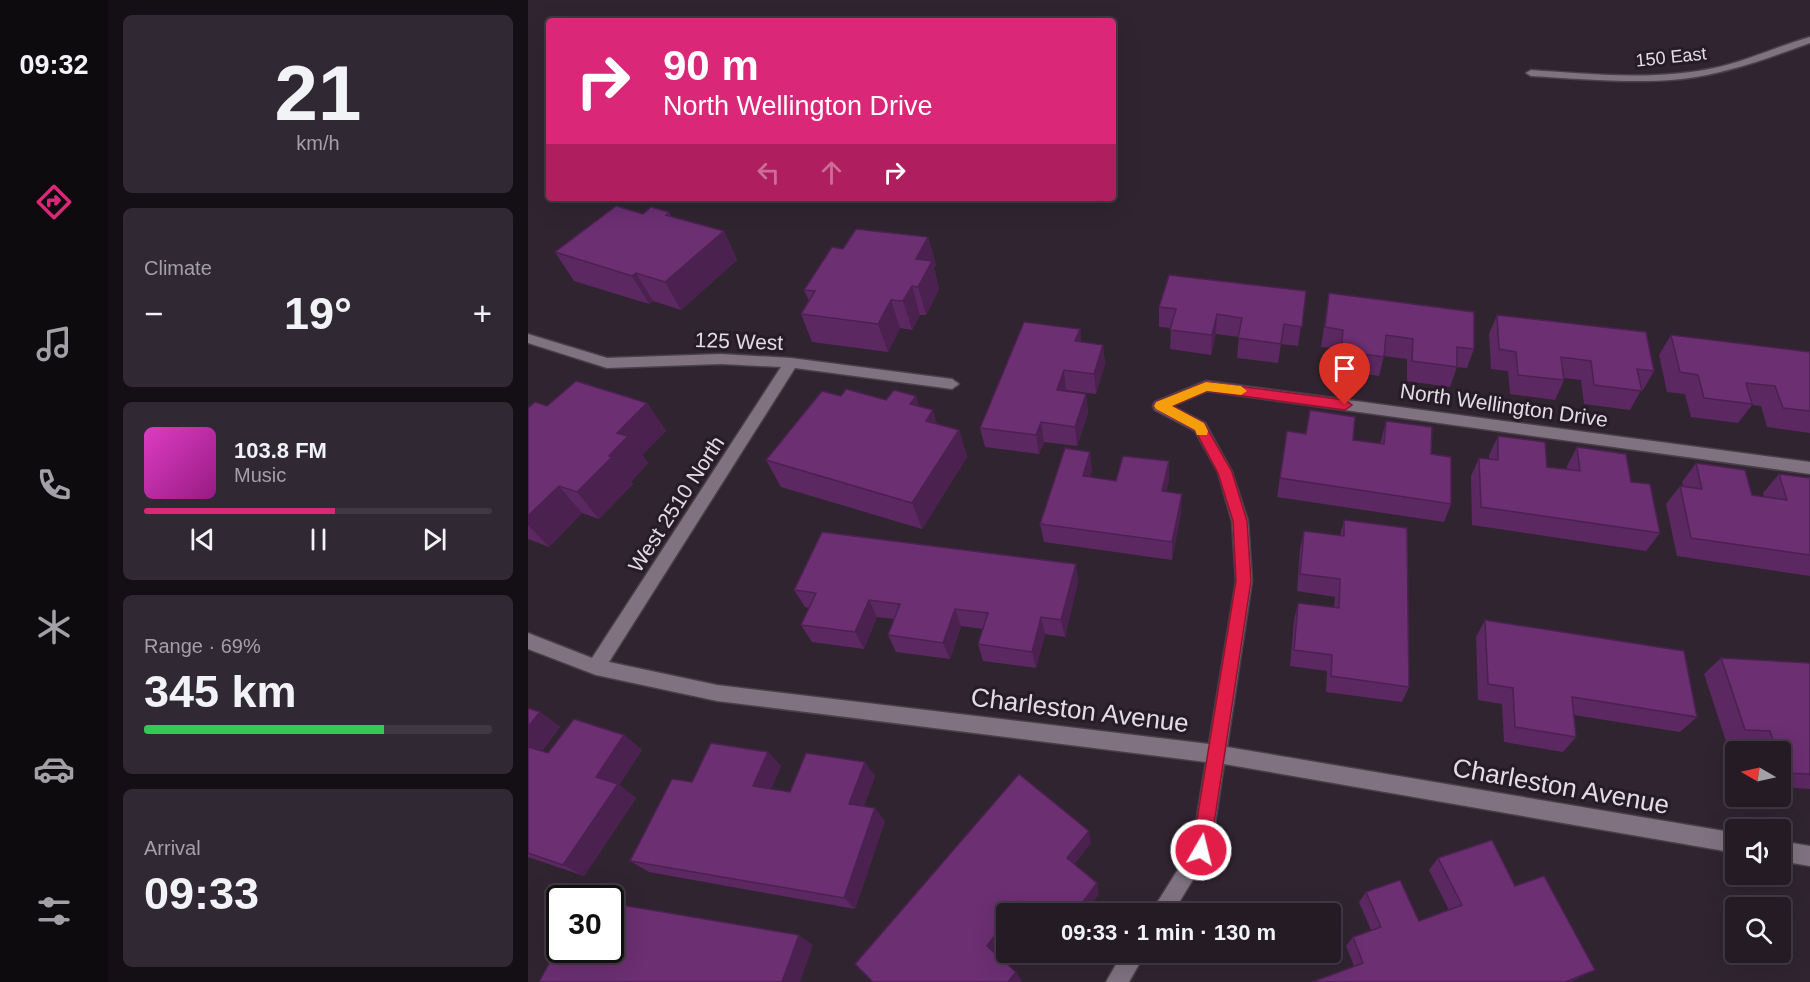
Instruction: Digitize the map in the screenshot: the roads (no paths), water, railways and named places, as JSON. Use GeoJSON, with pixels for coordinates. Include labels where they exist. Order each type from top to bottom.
{"type":"FeatureCollection","features":[{"type":"Feature","properties":{"kind":"street","name":"150 East"},"geometry":{"type":"LineString","coordinates":[[1531,73],[1614,78],[1683,75],[1740,64],[1810,40]]}},
{"type":"Feature","properties":{"kind":"street","name":"125 West"},"geometry":{"type":"LineString","coordinates":[[528,338],[607,363],[722,359],[791,363],[952,384]]}},
{"type":"Feature","properties":{"kind":"street","name":"West 2510 North"},"geometry":{"type":"LineString","coordinates":[[596,667],[791,363]]}},
{"type":"Feature","properties":{"kind":"street","name":"North Wellington Drive"},"geometry":{"type":"LineString","coordinates":[[1216,754],[1244,581],[1240,521],[1225,472],[1200,427],[1160,406],[1206,386],[1810,468]]}},
{"type":"Feature","properties":{"kind":"street","name":"Charleston Avenue"},"geometry":{"type":"LineString","coordinates":[[528,641],[596,667],[717,693],[1216,754],[1725,841]]}},
{"type":"Feature","properties":{"kind":"street"},"geometry":{"type":"LineString","coordinates":[[1167,903],[1201,850],[1216,754]]}},
{"type":"Feature","properties":{"kind":"street"},"geometry":{"type":"LineString","coordinates":[[1791,853],[1810,856]]}},
{"type":"Feature","properties":{"kind":"street"},"geometry":{"type":"LineString","coordinates":[[1117,982],[1129,963]]}}]}
